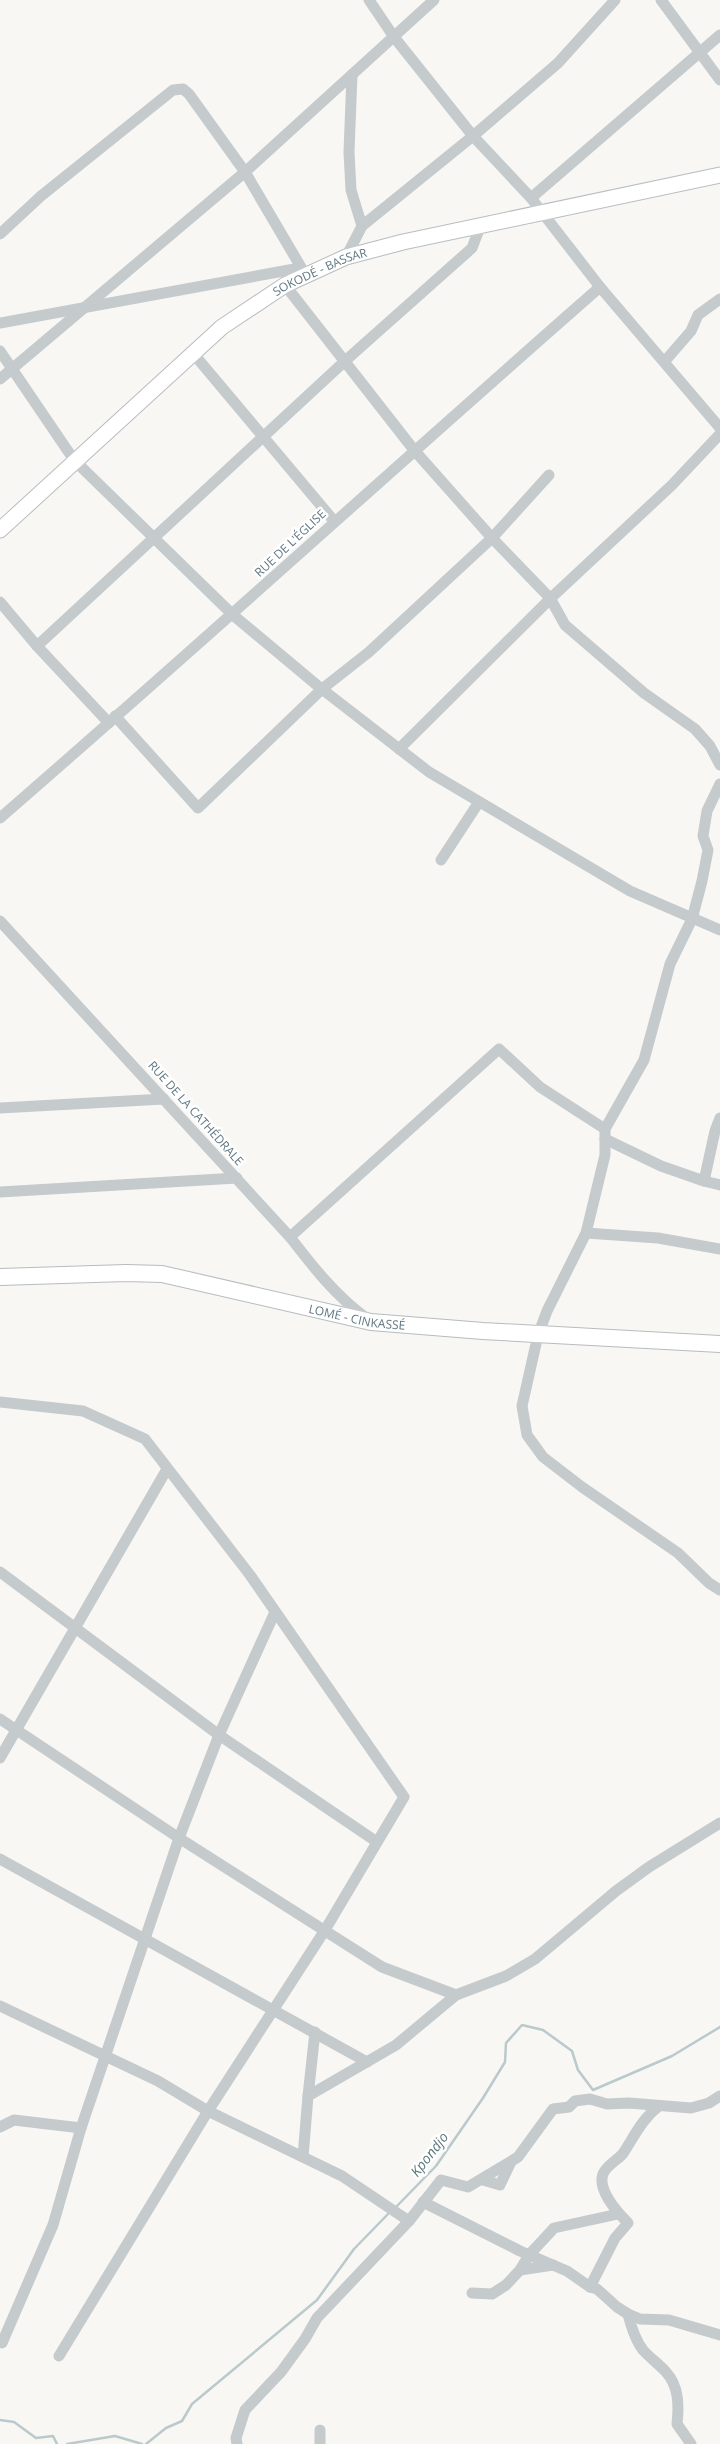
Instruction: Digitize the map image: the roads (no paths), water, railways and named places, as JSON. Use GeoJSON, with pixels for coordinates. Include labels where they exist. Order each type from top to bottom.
{"type":"FeatureCollection","features":[{"type":"Feature","properties":{"kind":"highway","name":"LOMÉ - CINKASSÉ"},"geometry":{"type":"LineString","coordinates":[[0,1277],[116,1273],[162,1274],[371,1322],[538,1335],[720,1344]]}},
{"type":"Feature","properties":{"kind":"main road","name":"SOKODÉ - BASSAR"},"geometry":{"type":"LineString","coordinates":[[0,530],[192,352],[235,317],[285,285],[303,271],[403,242],[480,228],[720,175]]}},
{"type":"Feature","properties":{"kind":"street"},"geometry":{"type":"LineString","coordinates":[[369,0],[394,37],[473,136],[544,213],[600,287],[720,428]]}},
{"type":"Feature","properties":{"kind":"street"},"geometry":{"type":"LineString","coordinates":[[0,379],[245,172],[434,0]]}},
{"type":"Feature","properties":{"kind":"street"},"geometry":{"type":"LineString","coordinates":[[346,257],[362,226],[473,136],[558,63],[615,0]]}},
{"type":"Feature","properties":{"kind":"street"},"geometry":{"type":"LineString","coordinates":[[660,0],[720,80]]}},
{"type":"Feature","properties":{"kind":"street"},"geometry":{"type":"LineString","coordinates":[[531,198],[720,36]]}},
{"type":"Feature","properties":{"kind":"street"},"geometry":{"type":"LineString","coordinates":[[352,75],[349,152],[351,190],[362,226]]}},
{"type":"Feature","properties":{"kind":"street"},"geometry":{"type":"LineString","coordinates":[[0,234],[41,196],[173,90],[183,89],[190,94],[245,172],[303,271],[115,300],[85,308],[0,323]]}},
{"type":"Feature","properties":{"kind":"street"},"geometry":{"type":"LineString","coordinates":[[37,646],[265,438],[345,361],[472,248],[480,228]]}},
{"type":"Feature","properties":{"kind":"street"},"geometry":{"type":"LineString","coordinates":[[285,285],[414,450],[492,538],[550,598],[565,625],[638,687],[715,746],[720,765]]}},
{"type":"Feature","properties":{"kind":"street","name":"RUE DE L'ÉGLISE"},"geometry":{"type":"LineString","coordinates":[[0,818],[233,615],[334,521],[600,287]]}},
{"type":"Feature","properties":{"kind":"street"},"geometry":{"type":"LineString","coordinates":[[665,362],[691,331],[698,315],[720,299]]}},
{"type":"Feature","properties":{"kind":"street"},"geometry":{"type":"LineString","coordinates":[[0,351],[74,460],[233,615],[322,689],[429,772],[630,891],[720,930]]}},
{"type":"Feature","properties":{"kind":"street"},"geometry":{"type":"LineString","coordinates":[[192,352],[334,521]]}},
{"type":"Feature","properties":{"kind":"street"},"geometry":{"type":"LineString","coordinates":[[399,749],[550,598],[672,485],[720,434]]}},
{"type":"Feature","properties":{"kind":"street"},"geometry":{"type":"LineString","coordinates":[[0,602],[37,646],[198,808],[322,689],[369,652],[492,538],[549,475]]}},
{"type":"Feature","properties":{"kind":"street"},"geometry":{"type":"LineString","coordinates":[[720,784],[707,811],[703,836],[708,850],[692,919],[670,964],[644,1060],[605,1134],[605,1155],[586,1233],[547,1311],[538,1335],[522,1406],[527,1435],[543,1457],[582,1488],[678,1553],[709,1583],[720,1590]]}},
{"type":"Feature","properties":{"kind":"street"},"geometry":{"type":"LineString","coordinates":[[441,860],[479,802]]}},
{"type":"Feature","properties":{"kind":"street","name":"RUE DE LA CATHÉDRALE"},"geometry":{"type":"LineString","coordinates":[[0,921],[290,1237],[326,1284],[342,1300],[371,1322]]}},
{"type":"Feature","properties":{"kind":"street"},"geometry":{"type":"LineString","coordinates":[[290,1237],[499,1049],[540,1087],[605,1134],[661,1166],[720,1185]]}},
{"type":"Feature","properties":{"kind":"street"},"geometry":{"type":"LineString","coordinates":[[0,1108],[164,1099]]}},
{"type":"Feature","properties":{"kind":"street"},"geometry":{"type":"LineString","coordinates":[[704,1180],[715,1131],[720,1118]]}},
{"type":"Feature","properties":{"kind":"street"},"geometry":{"type":"LineString","coordinates":[[0,1192],[237,1178]]}},
{"type":"Feature","properties":{"kind":"street"},"geometry":{"type":"LineString","coordinates":[[586,1233],[658,1238],[720,1249]]}},
{"type":"Feature","properties":{"kind":"street"},"geometry":{"type":"LineString","coordinates":[[0,1402],[83,1411],[145,1439],[250,1575],[404,1797],[325,1930],[208,2111],[59,2356]]}},
{"type":"Feature","properties":{"kind":"street"},"geometry":{"type":"LineString","coordinates":[[0,1758],[15,1729],[167,1469]]}},
{"type":"Feature","properties":{"kind":"street"},"geometry":{"type":"LineString","coordinates":[[0,1572],[219,1735],[377,1842]]}},
{"type":"Feature","properties":{"kind":"street"},"geometry":{"type":"LineString","coordinates":[[2,2343],[53,2225],[80,2128],[106,2056],[143,1938],[179,1838],[219,1735],[275,1612]]}},
{"type":"Feature","properties":{"kind":"street"},"geometry":{"type":"LineString","coordinates":[[0,1719],[179,1838],[382,1967],[456,1995]]}},
{"type":"Feature","properties":{"kind":"street"},"geometry":{"type":"LineString","coordinates":[[308,2096],[396,2046],[456,1995],[506,1976],[535,1958],[623,1887],[720,1823]]}},
{"type":"Feature","properties":{"kind":"street"},"geometry":{"type":"LineString","coordinates":[[0,1859],[367,2062]]}},
{"type":"Feature","properties":{"kind":"street"},"geometry":{"type":"LineString","coordinates":[[0,2006],[158,2081],[208,2111],[342,2176],[406,2220]]}},
{"type":"Feature","properties":{"kind":"street"},"geometry":{"type":"LineString","coordinates":[[303,2157],[315,2032]]}},
{"type":"Feature","properties":{"kind":"street"},"geometry":{"type":"LineString","coordinates":[[237,2444],[236,2438],[245,2410],[281,2372],[305,2339],[317,2318],[441,2180],[468,2187],[483,2180],[518,2157],[554,2109],[569,2107],[576,2101],[590,2099],[607,2104],[629,2103],[690,2108],[710,2103],[720,2096]]}},
{"type":"Feature","properties":{"kind":"street"},"geometry":{"type":"LineString","coordinates":[[590,2287],[615,2238],[628,2223],[618,2214],[602,2186],[603,2174],[614,2161],[622,2156],[644,2118],[659,2106]]}},
{"type":"Feature","properties":{"kind":"street"},"geometry":{"type":"LineString","coordinates":[[0,2127],[14,2120],[80,2128]]}},
{"type":"Feature","properties":{"kind":"street"},"geometry":{"type":"LineString","coordinates":[[423,2202],[529,2255],[567,2271],[590,2287],[597,2289],[628,2314],[640,2319],[669,2320],[720,2335]]}},
{"type":"Feature","properties":{"kind":"street"},"geometry":{"type":"LineString","coordinates":[[472,2293],[492,2294],[506,2285],[520,2270],[529,2255],[554,2228],[618,2214]]}},
{"type":"Feature","properties":{"kind":"street"},"geometry":{"type":"LineString","coordinates":[[520,2270],[552,2265]]}},
{"type":"Feature","properties":{"kind":"street"},"geometry":{"type":"LineString","coordinates":[[628,2314],[633,2332],[643,2350],[675,2383],[678,2410],[677,2424],[691,2444]]}},
{"type":"Feature","properties":{"kind":"street"},"geometry":{"type":"LineString","coordinates":[[320,2430],[320,2444]]}},
{"type":"Feature","properties":{"kind":"waterway","name":"Kpondjo"},"geometry":{"type":"LineString","coordinates":[[396,2207],[436,2166],[483,2098],[505,2062],[506,2043],[522,2025],[543,2030],[572,2051],[578,2070],[593,2090],[672,2056],[720,2027]]}},
{"type":"Feature","properties":{"kind":"waterway","name":"Kpondjo"},"geometry":{"type":"LineString","coordinates":[[146,2444],[166,2428],[182,2421],[192,2404],[317,2300],[354,2249],[390,2212]]}},
{"type":"Feature","properties":{"kind":"waterway","name":"Kpondjo"},"geometry":{"type":"LineString","coordinates":[[0,2420],[14,2422],[36,2438],[53,2436],[57,2444]]}},
{"type":"Feature","properties":{"kind":"waterway","name":"Kpondjo"},"geometry":{"type":"LineString","coordinates":[[67,2444],[115,2436],[142,2444]]}}]}
